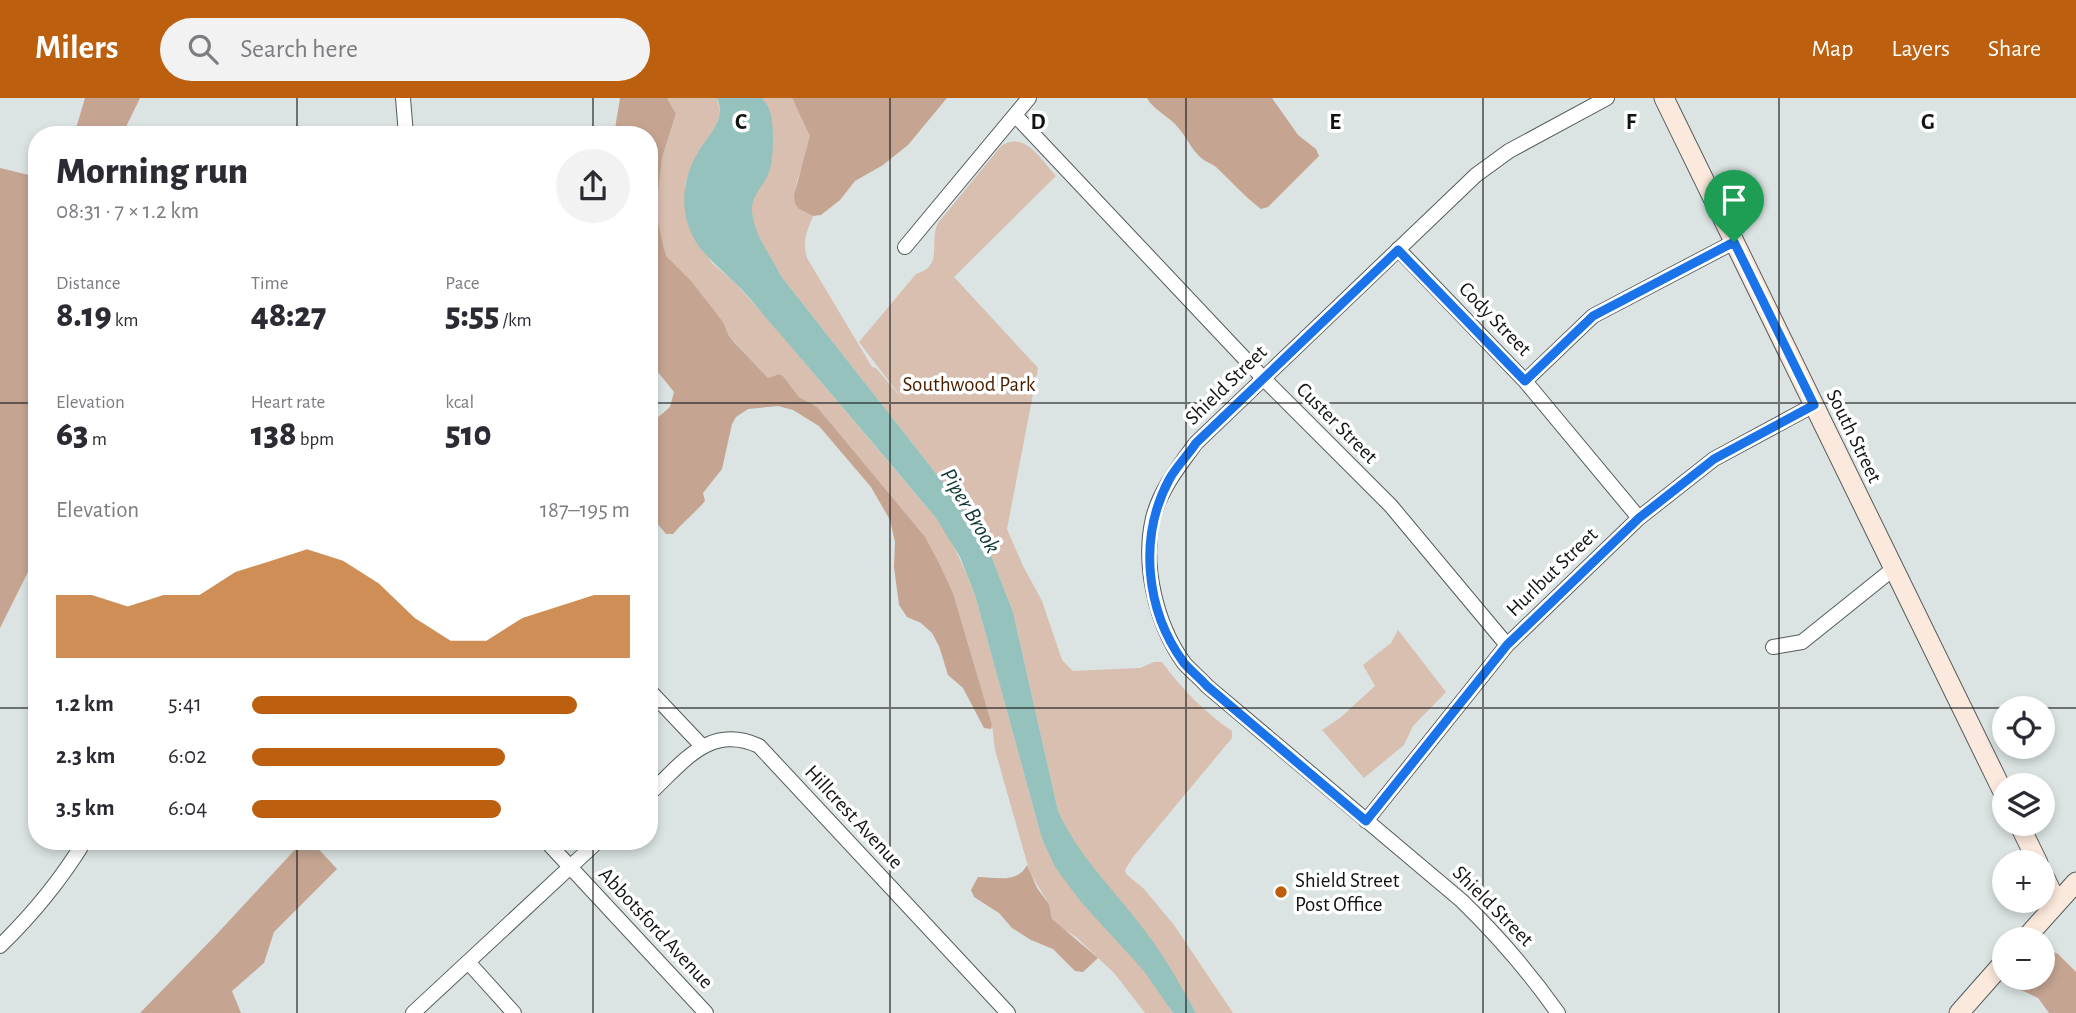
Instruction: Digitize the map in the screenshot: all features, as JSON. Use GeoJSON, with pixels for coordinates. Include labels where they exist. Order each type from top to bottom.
{"type":"FeatureCollection","features":[{"type":"Feature","properties":{"kind":"street"},"geometry":{"type":"LineString","coordinates":[[403,98],[405,126]]}},
{"type":"Feature","properties":{"kind":"street"},"geometry":{"type":"LineString","coordinates":[[905,247],[1029,98]]}},
{"type":"Feature","properties":{"kind":"street","name":"Shield Street"},"geometry":{"type":"LineString","coordinates":[[1558,1013],[1528,971],[1494,931],[1462,901],[1207,686],[1184,663],[1165,628],[1153,594],[1149,566],[1153,518],[1171,477],[1196,443],[1476,175],[1545,130],[1607,98]]}},
{"type":"Feature","properties":{"kind":"street","name":"South Street"},"geometry":{"type":"LineString","coordinates":[[1664,98],[1994,773]]}},
{"type":"Feature","properties":{"kind":"street","name":"Custer Street"},"geometry":{"type":"LineString","coordinates":[[1015,115],[1264,378],[1391,506],[1507,645]]}},
{"type":"Feature","properties":{"kind":"street"},"geometry":{"type":"LineString","coordinates":[[1525,381],[1593,316],[1734,242]]}},
{"type":"Feature","properties":{"kind":"street","name":"Cody Street"},"geometry":{"type":"LineString","coordinates":[[1398,250],[1525,381],[1639,518]]}},
{"type":"Feature","properties":{"kind":"street","name":"Hurlbut Street"},"geometry":{"type":"LineString","coordinates":[[1366,821],[1507,645],[1639,518],[1714,459],[1814,405]]}},
{"type":"Feature","properties":{"kind":"street"},"geometry":{"type":"LineString","coordinates":[[1773,647],[1802,642],[1893,569]]}},
{"type":"Feature","properties":{"kind":"street"},"geometry":{"type":"LineString","coordinates":[[658,700],[702,746]]}},
{"type":"Feature","properties":{"kind":"street","name":"Hillcrest Avenue"},"geometry":{"type":"LineString","coordinates":[[658,786],[702,746],[723,738],[744,739],[759,746],[1008,1013]]}},
{"type":"Feature","properties":{"kind":"street"},"geometry":{"type":"LineString","coordinates":[[0,946],[46,897],[79,850]]}},
{"type":"Feature","properties":{"kind":"street","name":"Abbotsford Avenue"},"geometry":{"type":"LineString","coordinates":[[554,850],[706,1013]]}},
{"type":"Feature","properties":{"kind":"street"},"geometry":{"type":"LineString","coordinates":[[413,1013],[588,850]]}},
{"type":"Feature","properties":{"kind":"street"},"geometry":{"type":"LineString","coordinates":[[2036,927],[2076,882]]}},
{"type":"Feature","properties":{"kind":"street"},"geometry":{"type":"LineString","coordinates":[[2055,899],[2057,903]]}},
{"type":"Feature","properties":{"kind":"street"},"geometry":{"type":"LineString","coordinates":[[468,962],[514,1013]]}},
{"type":"Feature","properties":{"kind":"street"},"geometry":{"type":"LineString","coordinates":[[1959,1013],[1992,976]]}},
{"type":"Feature","properties":{"kind":"green space"},"geometry":{"type":"Polygon","coordinates":[[[667,98],[717,98],[720,113],[716,128],[697,154],[685,184],[688,225],[712,263],[735,283],[766,317],[942,527],[958,555],[975,595],[1042,839],[1075,891],[1146,973],[1173,1013],[1145,1013],[1115,974],[1076,937],[1052,919],[1049,904],[1030,873],[995,750],[992,725],[953,593],[940,565],[817,407],[799,397],[783,376],[779,374],[768,378],[729,336],[723,322],[667,257],[658,222],[658,195],[662,158],[676,115],[667,98]]]}},
{"type":"Feature","properties":{"kind":"green space","name":"Southwood Park"},"geometry":{"type":"Polygon","coordinates":[[[762,98],[792,98],[807,124],[810,138],[796,189],[799,209],[813,216],[805,242],[807,258],[872,367],[876,368],[904,401],[859,342],[916,274],[930,265],[938,223],[1001,146],[1010,142],[1025,144],[1032,149],[1056,176],[954,277],[1038,368],[1007,529],[1042,601],[1062,660],[1073,671],[1140,668],[1154,662],[1162,662],[1194,700],[1232,731],[1232,738],[1125,870],[1174,925],[1233,1013],[1196,1013],[1150,938],[1090,866],[1065,827],[1058,811],[1013,612],[985,540],[781,276],[759,237],[752,216],[752,205],[770,166],[762,98]]]}},
{"type":"Feature","properties":{"kind":"green space"},"geometry":{"type":"Polygon","coordinates":[[[1398,630],[1446,692],[1413,726],[1404,745],[1364,778],[1322,730],[1340,718],[1375,686],[1363,665],[1391,643],[1398,630]]]}},
{"type":"Feature","properties":{"kind":"shaded area"},"geometry":{"type":"Polygon","coordinates":[[[85,98],[140,98],[126,126],[77,126],[85,98]]]}},
{"type":"Feature","properties":{"kind":"shaded area"},"geometry":{"type":"Polygon","coordinates":[[[620,98],[667,98],[676,114],[662,158],[658,194],[658,126],[615,126],[620,98]]]}},
{"type":"Feature","properties":{"kind":"shaded area"},"geometry":{"type":"Polygon","coordinates":[[[792,98],[947,98],[908,145],[883,165],[855,181],[840,200],[821,215],[813,216],[799,209],[795,203],[794,195],[810,136],[792,98]]]}},
{"type":"Feature","properties":{"kind":"shaded area"},"geometry":{"type":"Polygon","coordinates":[[[1147,98],[1272,98],[1298,135],[1316,149],[1319,156],[1268,207],[1261,209],[1216,167],[1200,157],[1179,128],[1147,98]]]}},
{"type":"Feature","properties":{"kind":"shaded area"},"geometry":{"type":"Polygon","coordinates":[[[0,168],[28,175],[28,572],[0,628],[0,168]]]}},
{"type":"Feature","properties":{"kind":"shaded area"},"geometry":{"type":"Polygon","coordinates":[[[658,221],[667,257],[691,281],[723,322],[729,336],[768,378],[779,374],[783,376],[799,397],[817,407],[925,537],[953,593],[991,729],[984,728],[963,688],[948,675],[932,633],[921,623],[907,617],[899,605],[894,567],[895,542],[890,520],[871,487],[819,426],[793,410],[778,406],[748,409],[736,417],[722,469],[703,493],[705,501],[673,534],[666,534],[658,524],[658,417],[670,407],[674,392],[658,372],[658,221]]]}},
{"type":"Feature","properties":{"kind":"shaded area"},"geometry":{"type":"Polygon","coordinates":[[[295,850],[319,850],[337,869],[274,932],[264,963],[232,991],[241,1013],[140,1013],[295,850]]]}},
{"type":"Feature","properties":{"kind":"shaded area"},"geometry":{"type":"Polygon","coordinates":[[[1027,865],[1037,888],[1049,904],[1052,919],[1098,958],[1083,972],[1075,971],[1053,949],[1012,928],[999,913],[974,897],[971,890],[978,877],[1012,877],[1023,871],[1027,865]]]}},
{"type":"Feature","properties":{"kind":"shaded area"},"geometry":{"type":"Polygon","coordinates":[[[2055,952],[2076,972],[2076,1013],[2049,1013],[2038,998],[2021,990],[2055,990],[2055,952]]]}},
{"type":"Feature","properties":{"kind":"water"},"geometry":{"type":"Polygon","coordinates":[[[717,98],[762,98],[768,106],[773,126],[771,163],[752,206],[753,220],[759,237],[781,276],[985,540],[1013,612],[1058,811],[1077,845],[1157,948],[1196,1013],[1173,1013],[1144,971],[1081,902],[1055,867],[1042,839],[975,595],[960,557],[936,518],[752,301],[706,255],[690,231],[684,204],[685,187],[693,162],[718,121],[720,114],[717,98]]]}},
{"type":"Feature","properties":{"kind":"place","name":"Shield Street Post Office"},"geometry":{"type":"Point","coordinates":[1281,892]}},
{"type":"Feature","properties":{"kind":"route"},"geometry":{"type":"LineString","coordinates":[[1734,242],[1814,405],[1706,464],[1639,518],[1507,645],[1366,821],[1207,686],[1184,663],[1165,628],[1153,594],[1149,566],[1153,518],[1171,477],[1196,443],[1398,250],[1525,381],[1593,316],[1734,242]]}},
{"type":"Feature","properties":{"kind":"water label","name":"Piper Brook"},"geometry":{"type":"Point","coordinates":[970,511]}}]}
